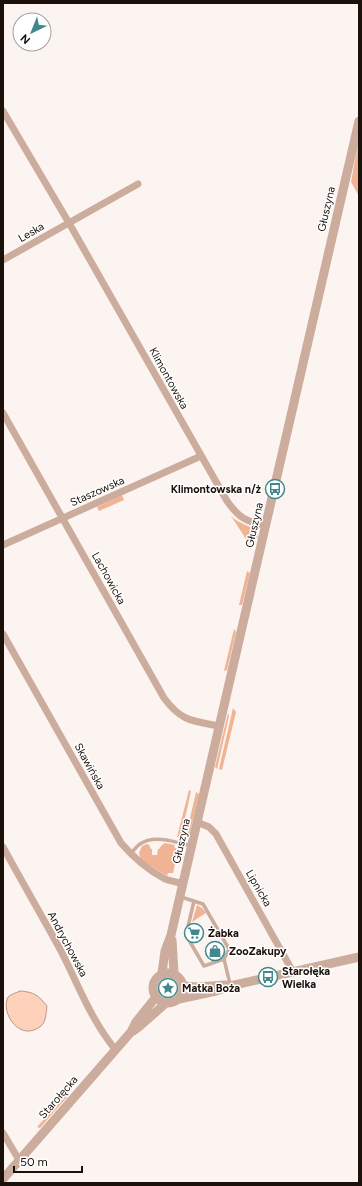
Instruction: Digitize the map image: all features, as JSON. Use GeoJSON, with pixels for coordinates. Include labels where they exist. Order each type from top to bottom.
{"type":"FeatureCollection","features":[{"type":"Feature","properties":{"kind":"street","name":"Klimontowska"},"geometry":{"type":"LineString","coordinates":[[3,111],[69,223],[227,502],[242,519],[266,525]]}},
{"type":"Feature","properties":{"kind":"street","name":"Głuszyna"},"geometry":{"type":"LineString","coordinates":[[162,973],[165,951],[171,935],[192,846],[359,121]]}},
{"type":"Feature","properties":{"kind":"street"},"geometry":{"type":"LineString","coordinates":[[69,223],[138,184]]}},
{"type":"Feature","properties":{"kind":"street","name":"Leska"},"geometry":{"type":"LineString","coordinates":[[3,260],[69,223]]}},
{"type":"Feature","properties":{"kind":"street","name":"Lachowicka"},"geometry":{"type":"LineString","coordinates":[[3,413],[164,698],[172,709],[186,719],[219,726]]}},
{"type":"Feature","properties":{"kind":"street","name":"Staszowska"},"geometry":{"type":"LineString","coordinates":[[3,545],[201,456]]}},
{"type":"Feature","properties":{"kind":"street","name":"Skawińska"},"geometry":{"type":"LineString","coordinates":[[3,634],[116,835],[130,854],[145,866],[164,878],[183,884]]}},
{"type":"Feature","properties":{"kind":"street","name":"Lipnicka"},"geometry":{"type":"LineString","coordinates":[[197,822],[209,827],[216,834],[293,972]]}},
{"type":"Feature","properties":{"kind":"street","name":"Andrychowska"},"geometry":{"type":"LineString","coordinates":[[3,847],[61,951],[90,1012],[105,1037],[115,1049]]}},
{"type":"Feature","properties":{"kind":"street","name":"Głuszyna"},"geometry":{"type":"LineString","coordinates":[[171,935],[174,973]]}},
{"type":"Feature","properties":{"kind":"street"},"geometry":{"type":"LineString","coordinates":[[179,999],[182,995],[184,986],[180,978],[174,973],[168,972],[162,973],[158,976],[152,988],[156,997],[160,1001],[166,1003],[175,1002],[179,999],[216,991],[230,986],[359,957]]}},
{"type":"Feature","properties":{"kind":"street"},"geometry":{"type":"LineString","coordinates":[[184,986],[230,986]]}},
{"type":"Feature","properties":{"kind":"street","name":"Starołęcka"},"geometry":{"type":"LineString","coordinates":[[131,1032],[136,1022],[156,997]]}},
{"type":"Feature","properties":{"kind":"street","name":"Starołęcka"},"geometry":{"type":"LineString","coordinates":[[3,1179],[115,1049],[131,1032],[166,1003]]}},
{"type":"Feature","properties":{"kind":"street"},"geometry":{"type":"LineString","coordinates":[[3,1133],[19,1160]]}},
{"type":"Feature","properties":{"kind":"lane"},"geometry":{"type":"LineString","coordinates":[[130,854],[139,844],[153,839],[192,846]]}},
{"type":"Feature","properties":{"kind":"lane"},"geometry":{"type":"LineString","coordinates":[[180,897],[194,901],[203,904],[230,949],[224,959],[204,966],[186,935],[194,901]]}},
{"type":"Feature","properties":{"kind":"lane"},"geometry":{"type":"LineString","coordinates":[[224,959],[230,986]]}},
{"type":"Feature","properties":{"kind":"shaded area"},"geometry":{"type":"Polygon","coordinates":[[[359,139],[359,196],[351,182],[359,139]]]}},
{"type":"Feature","properties":{"kind":"shaded area"},"geometry":{"type":"Polygon","coordinates":[[[122,495],[124,500],[99,511],[97,507],[122,495]]]}},
{"type":"Feature","properties":{"kind":"shaded area"},"geometry":{"type":"Polygon","coordinates":[[[231,516],[255,530],[257,533],[258,537],[249,549],[250,545],[231,516]]]}},
{"type":"Feature","properties":{"kind":"shaded area"},"geometry":{"type":"Polygon","coordinates":[[[247,571],[250,573],[242,605],[239,605],[247,571]]]}},
{"type":"Feature","properties":{"kind":"shaded area"},"geometry":{"type":"Polygon","coordinates":[[[234,629],[236,632],[227,670],[224,671],[234,629]]]}},
{"type":"Feature","properties":{"kind":"shaded area"},"geometry":{"type":"Polygon","coordinates":[[[233,708],[236,712],[222,770],[219,769],[233,708]]]}},
{"type":"Feature","properties":{"kind":"shaded area"},"geometry":{"type":"Polygon","coordinates":[[[228,713],[229,716],[217,769],[215,767],[228,713]]]}},
{"type":"Feature","properties":{"kind":"shaded area"},"geometry":{"type":"Polygon","coordinates":[[[189,790],[191,791],[181,836],[177,837],[189,790]]]}},
{"type":"Feature","properties":{"kind":"shaded area"},"geometry":{"type":"Polygon","coordinates":[[[196,792],[199,794],[189,836],[185,840],[196,792]]]}},
{"type":"Feature","properties":{"kind":"shaded area"},"geometry":{"type":"Polygon","coordinates":[[[165,843],[175,845],[174,847],[178,850],[173,873],[168,873],[167,876],[141,860],[139,853],[142,846],[147,844],[152,849],[152,855],[157,855],[158,849],[165,843]]]}},
{"type":"Feature","properties":{"kind":"shaded area"},"geometry":{"type":"Polygon","coordinates":[[[197,905],[206,913],[192,922],[197,905]]]}},
{"type":"Feature","properties":{"kind":"shaded area"},"geometry":{"type":"Polygon","coordinates":[[[165,980],[171,980],[176,984],[176,990],[172,995],[164,995],[166,992],[169,993],[173,988],[168,983],[163,988],[165,990],[162,993],[160,988],[165,980]]]}},
{"type":"Feature","properties":{"kind":"shaded area"},"geometry":{"type":"Polygon","coordinates":[[[20,991],[29,992],[35,995],[47,1006],[44,1022],[41,1026],[33,1030],[26,1031],[19,1029],[9,1018],[6,1004],[8,997],[20,991]]]}},
{"type":"Feature","properties":{"kind":"shaded area"},"geometry":{"type":"Polygon","coordinates":[[[66,1095],[67,1097],[40,1128],[37,1127],[66,1095]]]}},
{"type":"Feature","properties":{"kind":"place","name":"Klimontowska n/ż"},"geometry":{"type":"Point","coordinates":[275,489]}},
{"type":"Feature","properties":{"kind":"place","name":"Żabka"},"geometry":{"type":"Point","coordinates":[194,933]}},
{"type":"Feature","properties":{"kind":"place","name":"ZooZakupy"},"geometry":{"type":"Point","coordinates":[215,951]}},
{"type":"Feature","properties":{"kind":"place","name":"Starołęka Wielka"},"geometry":{"type":"Point","coordinates":[268,977]}},
{"type":"Feature","properties":{"kind":"place","name":"Matka Boża"},"geometry":{"type":"Point","coordinates":[168,988]}}]}
